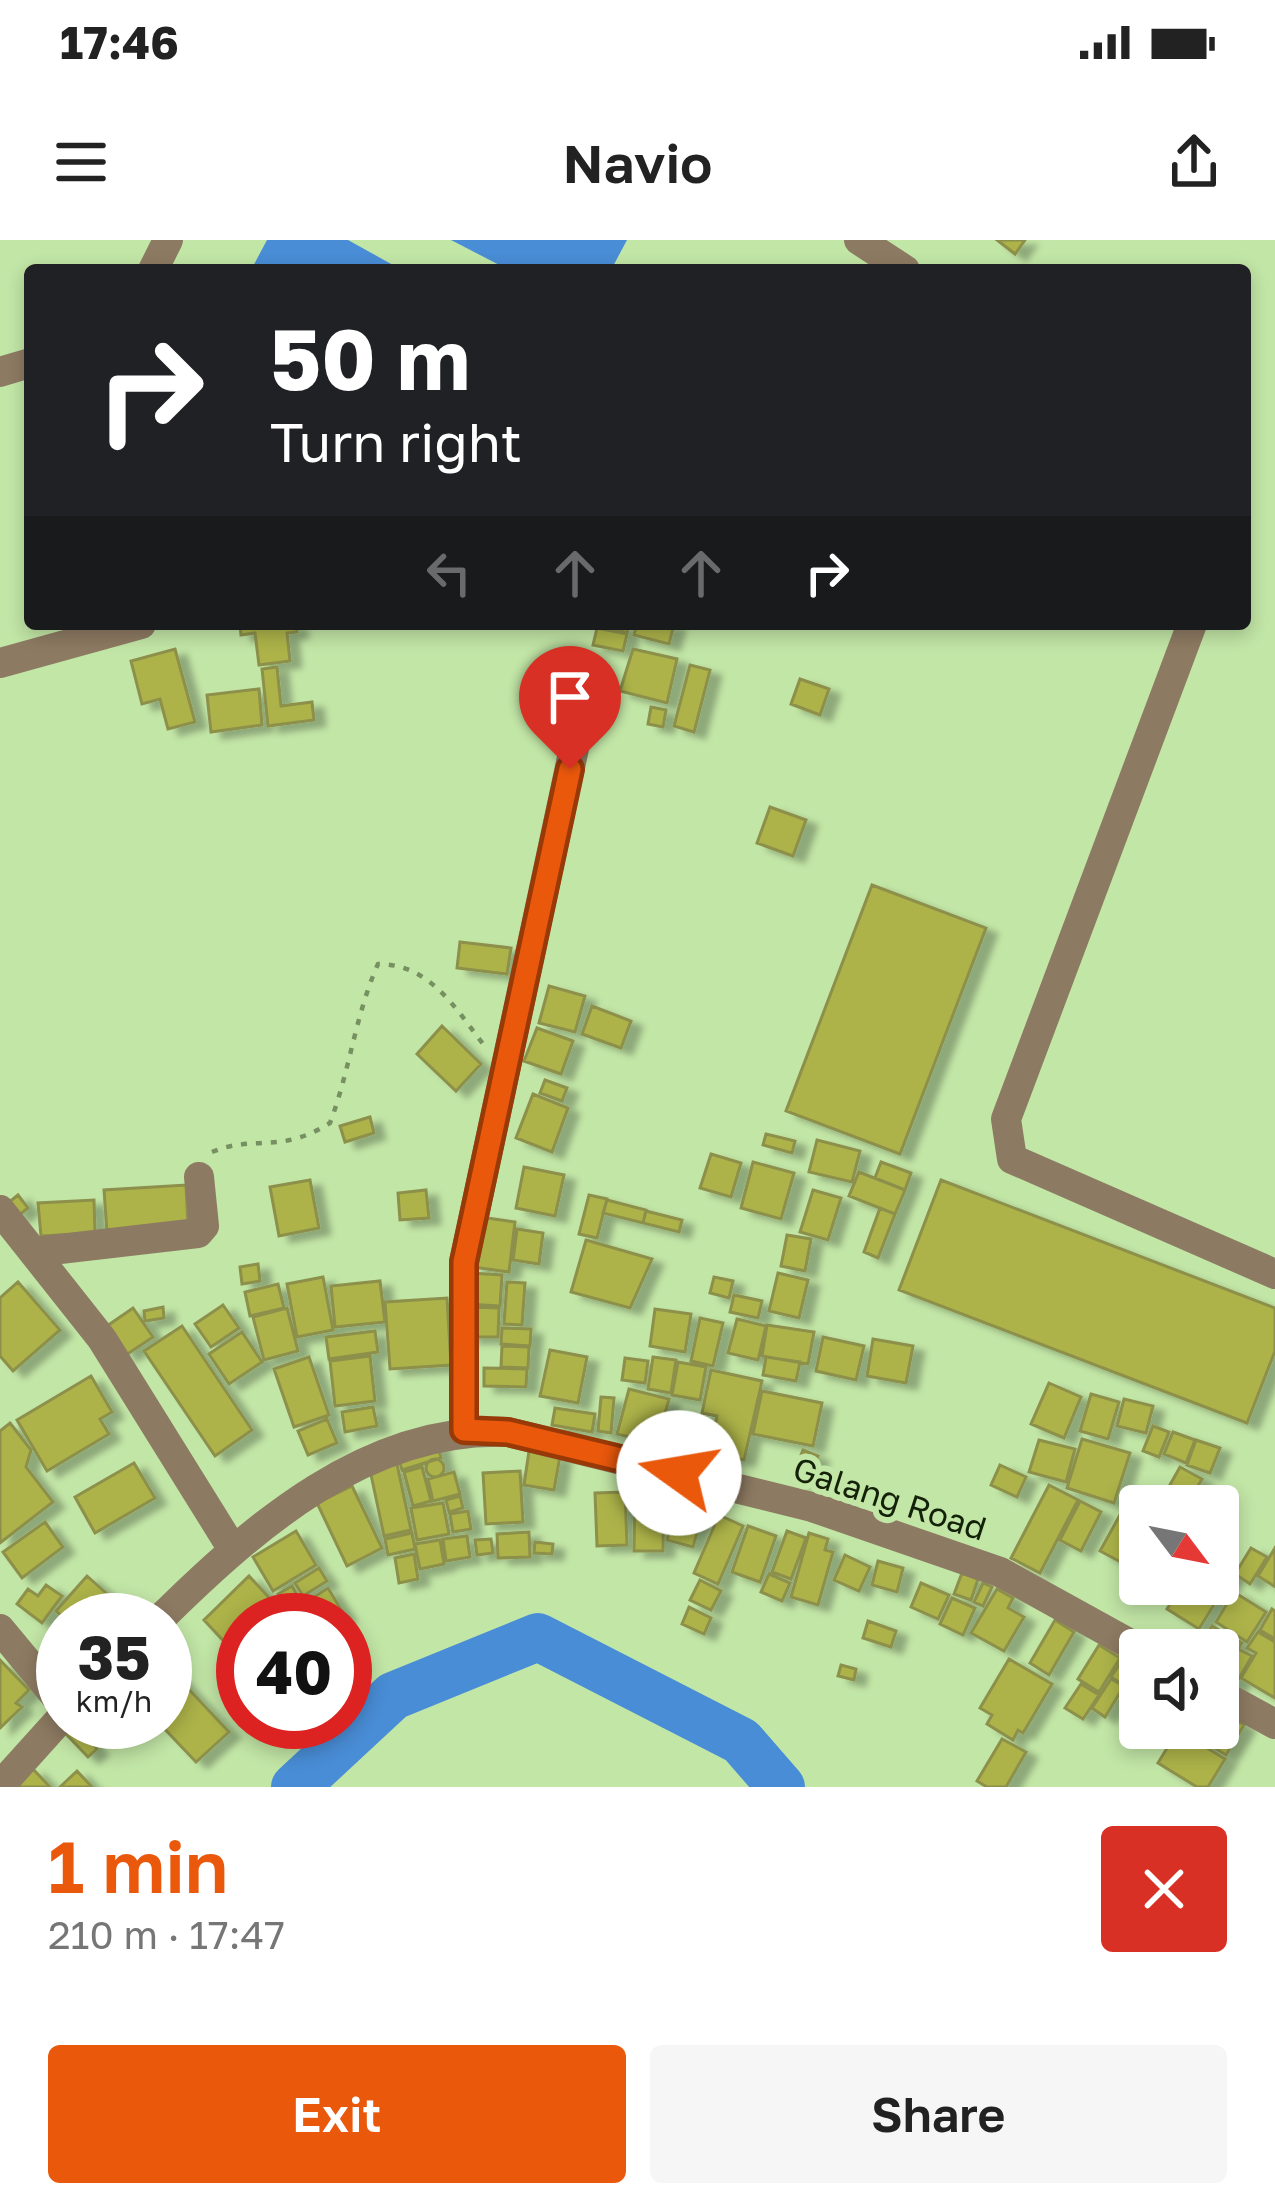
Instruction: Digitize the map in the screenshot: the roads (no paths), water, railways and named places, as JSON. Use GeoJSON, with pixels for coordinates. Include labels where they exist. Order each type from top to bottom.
{"type":"FeatureCollection","features":[{"type":"Feature","properties":{"kind":"street"},"geometry":{"type":"LineString","coordinates":[[859,240],[896,264]]}},
{"type":"Feature","properties":{"kind":"street"},"geometry":{"type":"LineString","coordinates":[[0,663],[119,630]]}},
{"type":"Feature","properties":{"kind":"street"},"geometry":{"type":"LineString","coordinates":[[1190,630],[1006,1119],[1012,1159],[1275,1274]]}},
{"type":"Feature","properties":{"kind":"street"},"geometry":{"type":"LineString","coordinates":[[464,1430],[464,1262],[579,725]]}},
{"type":"Feature","properties":{"kind":"street"},"geometry":{"type":"LineString","coordinates":[[34,1252],[198,1233],[204,1226],[199,1177]]}},
{"type":"Feature","properties":{"kind":"street"},"geometry":{"type":"LineString","coordinates":[[0,1210],[102,1339],[232,1548]]}},
{"type":"Feature","properties":{"kind":"street","name":"Galang Road"},"geometry":{"type":"LineString","coordinates":[[187,1593],[232,1548],[360,1463],[464,1430],[508,1432],[812,1507],[1000,1572],[1119,1638]]}},
{"type":"Feature","properties":{"kind":"street"},"geometry":{"type":"LineString","coordinates":[[0,1629],[36,1672]]}},
{"type":"Feature","properties":{"kind":"street"},"geometry":{"type":"LineString","coordinates":[[1239,1704],[1275,1724]]}},
{"type":"Feature","properties":{"kind":"street"},"geometry":{"type":"LineString","coordinates":[[0,1786],[36,1746]]}},
{"type":"Feature","properties":{"kind":"water"},"geometry":{"type":"Polygon","coordinates":[[[267,240],[348,240],[391,264],[254,264],[267,240]]]}},
{"type":"Feature","properties":{"kind":"water"},"geometry":{"type":"Polygon","coordinates":[[[451,240],[627,240],[614,264],[497,264],[451,240]]]}},
{"type":"Feature","properties":{"kind":"waterway"},"geometry":{"type":"LineString","coordinates":[[295,1787],[393,1696],[538,1637],[741,1741],[781,1787]]}}]}
